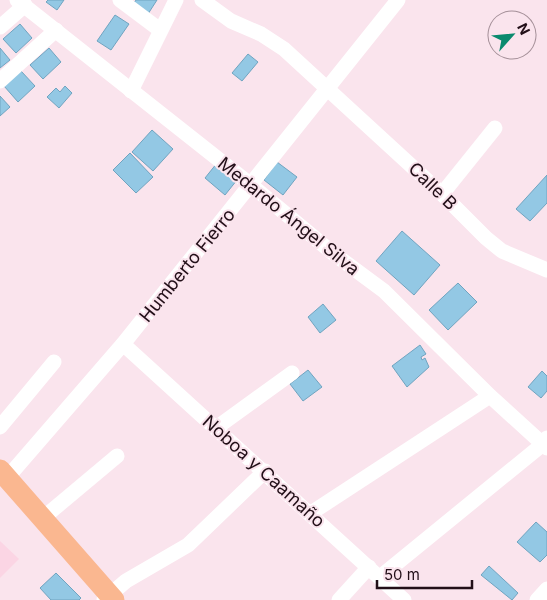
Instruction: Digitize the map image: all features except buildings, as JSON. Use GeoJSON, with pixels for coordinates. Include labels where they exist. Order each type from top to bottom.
{"type":"FeatureCollection","features":[{"type":"Feature","properties":{"kind":"highway"},"geometry":{"type":"LineString","coordinates":[[3,474],[43,518],[109,598]]}},
{"type":"Feature","properties":{"kind":"street"},"geometry":{"type":"LineString","coordinates":[[120,0],[160,30]]}},
{"type":"Feature","properties":{"kind":"street"},"geometry":{"type":"LineString","coordinates":[[131,91],[176,0]]}},
{"type":"Feature","properties":{"kind":"street","name":"Calle B"},"geometry":{"type":"LineString","coordinates":[[202,0],[231,21],[261,34],[284,49],[502,251],[547,270]]}},
{"type":"Feature","properties":{"kind":"street","name":"Humberto Fierro"},"geometry":{"type":"LineString","coordinates":[[3,474],[123,344],[398,0]]}},
{"type":"Feature","properties":{"kind":"street"},"geometry":{"type":"LineString","coordinates":[[0,27],[21,2]]}},
{"type":"Feature","properties":{"kind":"street","name":"Medardo Ángel Silva"},"geometry":{"type":"LineString","coordinates":[[21,2],[251,185],[334,254],[384,291],[490,396],[546,444]]}},
{"type":"Feature","properties":{"kind":"street"},"geometry":{"type":"LineString","coordinates":[[0,82],[56,30]]}},
{"type":"Feature","properties":{"kind":"street"},"geometry":{"type":"LineString","coordinates":[[442,194],[495,128]]}},
{"type":"Feature","properties":{"kind":"street","name":"Noboa y Caamaño"},"geometry":{"type":"LineString","coordinates":[[123,344],[311,513],[404,600]]}},
{"type":"Feature","properties":{"kind":"street"},"geometry":{"type":"LineString","coordinates":[[0,427],[54,362]]}},
{"type":"Feature","properties":{"kind":"street"},"geometry":{"type":"LineString","coordinates":[[216,428],[292,373]]}},
{"type":"Feature","properties":{"kind":"street"},"geometry":{"type":"LineString","coordinates":[[311,513],[490,396]]}},
{"type":"Feature","properties":{"kind":"street"},"geometry":{"type":"LineString","coordinates":[[339,600],[546,444]]}},
{"type":"Feature","properties":{"kind":"street"},"geometry":{"type":"LineString","coordinates":[[43,518],[117,456]]}},
{"type":"Feature","properties":{"kind":"street"},"geometry":{"type":"LineString","coordinates":[[109,598],[126,581],[188,545],[264,472]]}},
{"type":"Feature","properties":{"kind":"street"},"geometry":{"type":"LineString","coordinates":[[536,600],[547,589]]}},
{"type":"Feature","properties":{"kind":"shaded area"},"geometry":{"type":"Polygon","coordinates":[[[0,541],[19,559],[0,578],[0,541]]]}}]}
